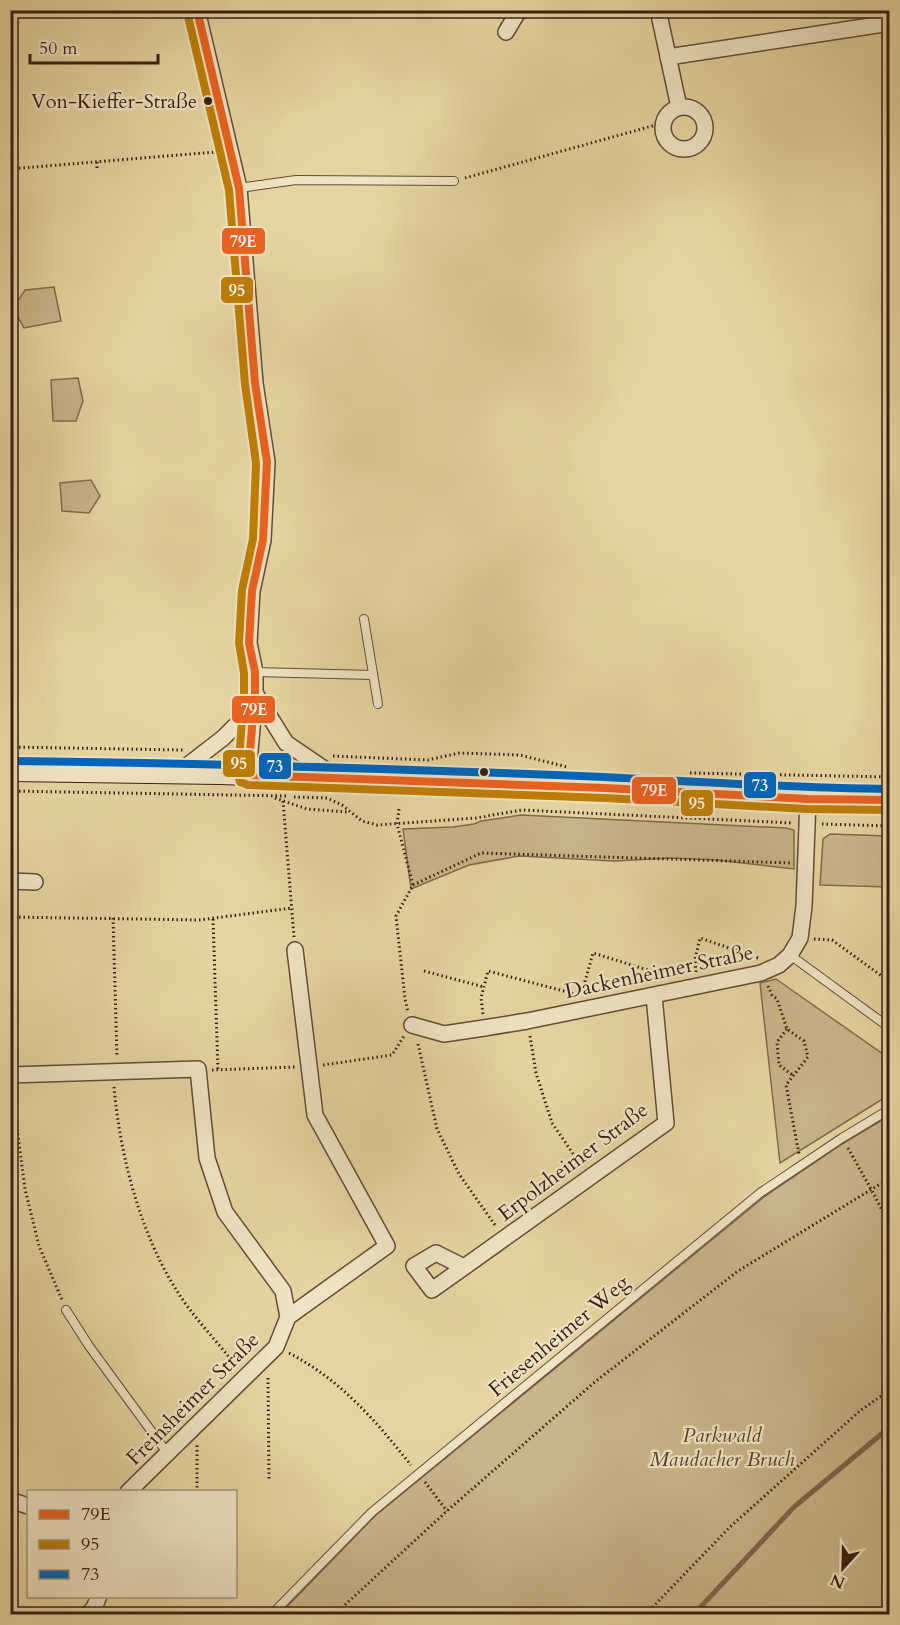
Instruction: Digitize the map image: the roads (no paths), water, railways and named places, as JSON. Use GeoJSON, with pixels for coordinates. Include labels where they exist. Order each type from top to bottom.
{"type":"FeatureCollection","features":[{"type":"Feature","properties":{"kind":"street"},"geometry":{"type":"LineString","coordinates":[[197,10],[239,188],[255,383],[267,462],[263,540],[252,591],[249,643],[255,672],[255,693],[248,775]]}},
{"type":"Feature","properties":{"kind":"street"},"geometry":{"type":"LineString","coordinates":[[506,32],[518,12],[524,10]]}},
{"type":"Feature","properties":{"kind":"street"},"geometry":{"type":"LineString","coordinates":[[658,10],[679,107]]}},
{"type":"Feature","properties":{"kind":"street"},"geometry":{"type":"LineString","coordinates":[[668,57],[890,23]]}},
{"type":"Feature","properties":{"kind":"street"},"geometry":{"type":"LineString","coordinates":[[679,107],[693,108],[703,118],[705,132],[698,145],[684,150],[671,145],[663,134],[663,123],[668,113],[679,107]]}},
{"type":"Feature","properties":{"kind":"street"},"geometry":{"type":"LineString","coordinates":[[178,772],[223,738],[239,722],[255,693]]}},
{"type":"Feature","properties":{"kind":"street"},"geometry":{"type":"LineString","coordinates":[[255,693],[286,743],[339,779]]}},
{"type":"Feature","properties":{"kind":"street"},"geometry":{"type":"LineString","coordinates":[[10,771],[178,772],[605,788],[808,799],[890,800]]}},
{"type":"Feature","properties":{"kind":"street","name":"Dackenheimer Straße"},"geometry":{"type":"LineString","coordinates":[[412,1025],[444,1034],[527,1021],[654,996],[766,971],[779,965],[790,955],[800,939],[804,906],[808,799]]}},
{"type":"Feature","properties":{"kind":"street"},"geometry":{"type":"LineString","coordinates":[[10,881],[35,882]]}},
{"type":"Feature","properties":{"kind":"street"},"geometry":{"type":"LineString","coordinates":[[10,1075],[198,1069],[207,1158],[225,1212],[283,1291],[288,1317],[387,1246],[315,1115],[295,950]]}},
{"type":"Feature","properties":{"kind":"street","name":"Erpolzheimer Straße"},"geometry":{"type":"LineString","coordinates":[[464,1267],[666,1123],[654,996]]}},
{"type":"Feature","properties":{"kind":"street","name":"Freinsheimer Straße"},"geometry":{"type":"LineString","coordinates":[[129,1490],[271,1352],[288,1317]]}},
{"type":"Feature","properties":{"kind":"street"},"geometry":{"type":"LineString","coordinates":[[10,1500],[27,1506]]}},
{"type":"Feature","properties":{"kind":"street"},"geometry":{"type":"LineString","coordinates":[[88,1614],[94,1608],[98,1598]]}},
{"type":"Feature","properties":{"kind":"lane"},"geometry":{"type":"LineString","coordinates":[[239,188],[296,180],[454,181]]}},
{"type":"Feature","properties":{"kind":"lane"},"geometry":{"type":"LineString","coordinates":[[364,619],[378,704]]}},
{"type":"Feature","properties":{"kind":"lane"},"geometry":{"type":"LineString","coordinates":[[255,672],[373,675]]}},
{"type":"Feature","properties":{"kind":"lane"},"geometry":{"type":"LineString","coordinates":[[790,955],[890,1028]]}},
{"type":"Feature","properties":{"kind":"lane","name":"Friesenheimer Weg"},"geometry":{"type":"LineString","coordinates":[[272,1614],[372,1512],[760,1193],[890,1109]]}},
{"type":"Feature","properties":{"kind":"lane"},"geometry":{"type":"LineString","coordinates":[[66,1310],[89,1346],[168,1454]]}},
{"type":"Feature","properties":{"kind":"waterway"},"geometry":{"type":"LineString","coordinates":[[694,1614],[794,1507],[890,1427]]}},
{"type":"Feature","properties":{"kind":"place","name":"Von-Kieffer-Straße"},"geometry":{"type":"Point","coordinates":[208,101]}},
{"type":"Feature","properties":{"kind":"park label","name":"Parkwald Maudacher Bruch"},"geometry":{"type":"Point","coordinates":[722,1447]}}]}
